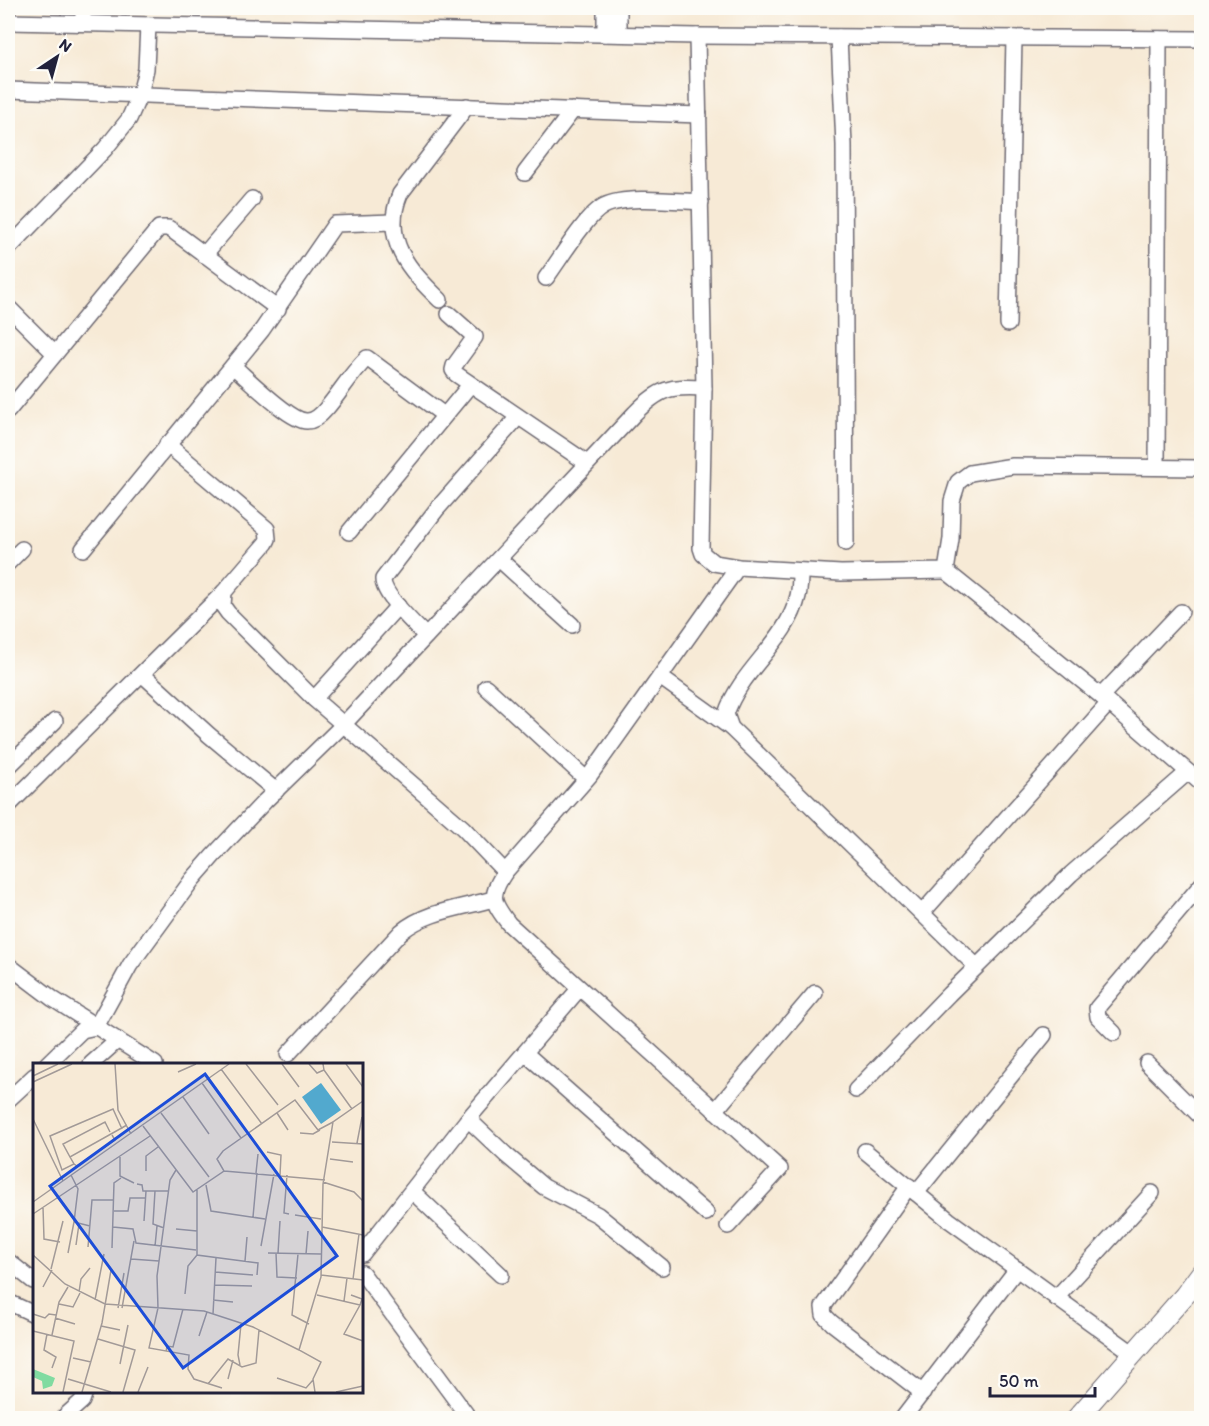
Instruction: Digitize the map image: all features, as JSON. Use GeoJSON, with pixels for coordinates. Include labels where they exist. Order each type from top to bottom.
{"type":"FeatureCollection","features":[{"type":"Feature","properties":{"kind":"street"},"geometry":{"type":"LineString","coordinates":[[82,24],[84,8]]}},
{"type":"Feature","properties":{"kind":"street"},"geometry":{"type":"LineString","coordinates":[[605,8],[612,34]]}},
{"type":"Feature","properties":{"kind":"street"},"geometry":{"type":"LineString","coordinates":[[612,34],[619,8]]}},
{"type":"Feature","properties":{"kind":"street"},"geometry":{"type":"LineString","coordinates":[[8,22],[698,36],[1202,39]]}},
{"type":"Feature","properties":{"kind":"street"},"geometry":{"type":"LineString","coordinates":[[8,249],[119,134],[129,119],[140,94],[147,69],[148,25]]}},
{"type":"Feature","properties":{"kind":"street"},"geometry":{"type":"LineString","coordinates":[[698,36],[704,388],[701,548],[708,560],[738,567],[800,572],[946,571],[1105,700],[1202,784]]}},
{"type":"Feature","properties":{"kind":"street"},"geometry":{"type":"LineString","coordinates":[[839,37],[844,145],[846,543]]}},
{"type":"Feature","properties":{"kind":"street"},"geometry":{"type":"LineString","coordinates":[[1008,324],[1014,38]]}},
{"type":"Feature","properties":{"kind":"street"},"geometry":{"type":"LineString","coordinates":[[1157,467],[1159,39]]}},
{"type":"Feature","properties":{"kind":"street"},"geometry":{"type":"LineString","coordinates":[[8,90],[699,115]]}},
{"type":"Feature","properties":{"kind":"street"},"geometry":{"type":"LineString","coordinates":[[440,300],[424,285],[401,255],[395,238],[394,208],[400,194],[467,106]]}},
{"type":"Feature","properties":{"kind":"street"},"geometry":{"type":"LineString","coordinates":[[525,173],[573,110]]}},
{"type":"Feature","properties":{"kind":"street"},"geometry":{"type":"LineString","coordinates":[[204,255],[252,199]]}},
{"type":"Feature","properties":{"kind":"street"},"geometry":{"type":"LineString","coordinates":[[546,278],[602,207],[613,202],[632,201],[701,202]]}},
{"type":"Feature","properties":{"kind":"street"},"geometry":{"type":"LineString","coordinates":[[82,549],[278,309],[335,224],[393,222]]}},
{"type":"Feature","properties":{"kind":"street"},"geometry":{"type":"LineString","coordinates":[[8,411],[159,228],[168,228],[173,231],[278,309]]}},
{"type":"Feature","properties":{"kind":"street"},"geometry":{"type":"LineString","coordinates":[[8,307],[55,354]]}},
{"type":"Feature","properties":{"kind":"street"},"geometry":{"type":"LineString","coordinates":[[449,314],[475,337],[453,370],[470,384],[587,463]]}},
{"type":"Feature","properties":{"kind":"street"},"geometry":{"type":"LineString","coordinates":[[233,366],[296,419],[305,422],[314,420],[326,410],[367,358],[444,415]]}},
{"type":"Feature","properties":{"kind":"street"},"geometry":{"type":"LineString","coordinates":[[349,532],[470,384]]}},
{"type":"Feature","properties":{"kind":"street"},"geometry":{"type":"LineString","coordinates":[[49,1063],[82,1030],[96,1027],[130,965],[192,880],[276,790],[343,725],[587,463],[651,398],[665,390],[683,387],[704,388]]}},
{"type":"Feature","properties":{"kind":"street"},"geometry":{"type":"LineString","coordinates":[[426,636],[398,606],[382,584],[386,574],[437,508],[518,417]]}},
{"type":"Feature","properties":{"kind":"street"},"geometry":{"type":"LineString","coordinates":[[8,806],[224,592],[268,539],[267,529],[167,444]]}},
{"type":"Feature","properties":{"kind":"street"},"geometry":{"type":"LineString","coordinates":[[946,571],[951,539],[952,501],[958,482],[970,473],[1013,466],[1202,468]]}},
{"type":"Feature","properties":{"kind":"street"},"geometry":{"type":"LineString","coordinates":[[8,563],[22,549]]}},
{"type":"Feature","properties":{"kind":"street"},"geometry":{"type":"LineString","coordinates":[[499,559],[572,626]]}},
{"type":"Feature","properties":{"kind":"street"},"geometry":{"type":"LineString","coordinates":[[728,1226],[780,1169],[509,924],[493,899],[496,886],[505,872],[586,779],[738,567]]}},
{"type":"Feature","properties":{"kind":"street"},"geometry":{"type":"LineString","coordinates":[[732,728],[726,714],[731,700],[738,686],[783,630],[799,593],[800,572]]}},
{"type":"Feature","properties":{"kind":"street"},"geometry":{"type":"LineString","coordinates":[[224,592],[224,606],[228,613],[314,699],[463,828],[505,872]]}},
{"type":"Feature","properties":{"kind":"street"},"geometry":{"type":"LineString","coordinates":[[314,699],[398,606]]}},
{"type":"Feature","properties":{"kind":"street"},"geometry":{"type":"LineString","coordinates":[[922,913],[1181,612]]}},
{"type":"Feature","properties":{"kind":"street"},"geometry":{"type":"LineString","coordinates":[[142,674],[209,735],[276,790]]}},
{"type":"Feature","properties":{"kind":"street"},"geometry":{"type":"LineString","coordinates":[[660,677],[732,728],[976,966]]}},
{"type":"Feature","properties":{"kind":"street"},"geometry":{"type":"LineString","coordinates":[[486,687],[586,779]]}},
{"type":"Feature","properties":{"kind":"street"},"geometry":{"type":"LineString","coordinates":[[8,767],[55,721]]}},
{"type":"Feature","properties":{"kind":"street"},"geometry":{"type":"LineString","coordinates":[[855,1090],[976,966],[1071,874],[1188,772]]}},
{"type":"Feature","properties":{"kind":"street"},"geometry":{"type":"LineString","coordinates":[[1114,1033],[1098,1017],[1097,1008],[1202,884]]}},
{"type":"Feature","properties":{"kind":"street"},"geometry":{"type":"LineString","coordinates":[[288,1054],[400,932],[411,924],[443,911],[493,899]]}},
{"type":"Feature","properties":{"kind":"street"},"geometry":{"type":"LineString","coordinates":[[8,965],[151,1063]]}},
{"type":"Feature","properties":{"kind":"street"},"geometry":{"type":"LineString","coordinates":[[363,1253],[468,1119],[579,989]]}},
{"type":"Feature","properties":{"kind":"street"},"geometry":{"type":"LineString","coordinates":[[715,1111],[815,993]]}},
{"type":"Feature","properties":{"kind":"street"},"geometry":{"type":"LineString","coordinates":[[923,1392],[832,1323],[824,1315],[823,1307],[912,1190],[1044,1035]]}},
{"type":"Feature","properties":{"kind":"street"},"geometry":{"type":"LineString","coordinates":[[93,1063],[118,1040]]}},
{"type":"Feature","properties":{"kind":"street"},"geometry":{"type":"LineString","coordinates":[[525,1053],[706,1213]]}},
{"type":"Feature","properties":{"kind":"street"},"geometry":{"type":"LineString","coordinates":[[1147,1063],[1202,1118]]}},
{"type":"Feature","properties":{"kind":"street"},"geometry":{"type":"LineString","coordinates":[[8,1100],[33,1077]]}},
{"type":"Feature","properties":{"kind":"street"},"geometry":{"type":"LineString","coordinates":[[468,1119],[544,1187],[598,1215],[662,1267]]}},
{"type":"Feature","properties":{"kind":"street"},"geometry":{"type":"LineString","coordinates":[[865,1151],[912,1190],[1134,1354]]}},
{"type":"Feature","properties":{"kind":"street"},"geometry":{"type":"LineString","coordinates":[[412,1191],[501,1275]]}},
{"type":"Feature","properties":{"kind":"street"},"geometry":{"type":"LineString","coordinates":[[1056,1298],[1152,1193]]}},
{"type":"Feature","properties":{"kind":"street"},"geometry":{"type":"LineString","coordinates":[[8,1261],[33,1281]]}},
{"type":"Feature","properties":{"kind":"street"},"geometry":{"type":"LineString","coordinates":[[903,1419],[1017,1269]]}},
{"type":"Feature","properties":{"kind":"street"},"geometry":{"type":"LineString","coordinates":[[1077,1419],[1185,1295],[1202,1272]]}},
{"type":"Feature","properties":{"kind":"street"},"geometry":{"type":"LineString","coordinates":[[363,1274],[467,1418]]}},
{"type":"Feature","properties":{"kind":"street"},"geometry":{"type":"LineString","coordinates":[[8,1302],[33,1314]]}},
{"type":"Feature","properties":{"kind":"street"},"geometry":{"type":"LineString","coordinates":[[63,1419],[82,1401],[85,1393]]}}]}
